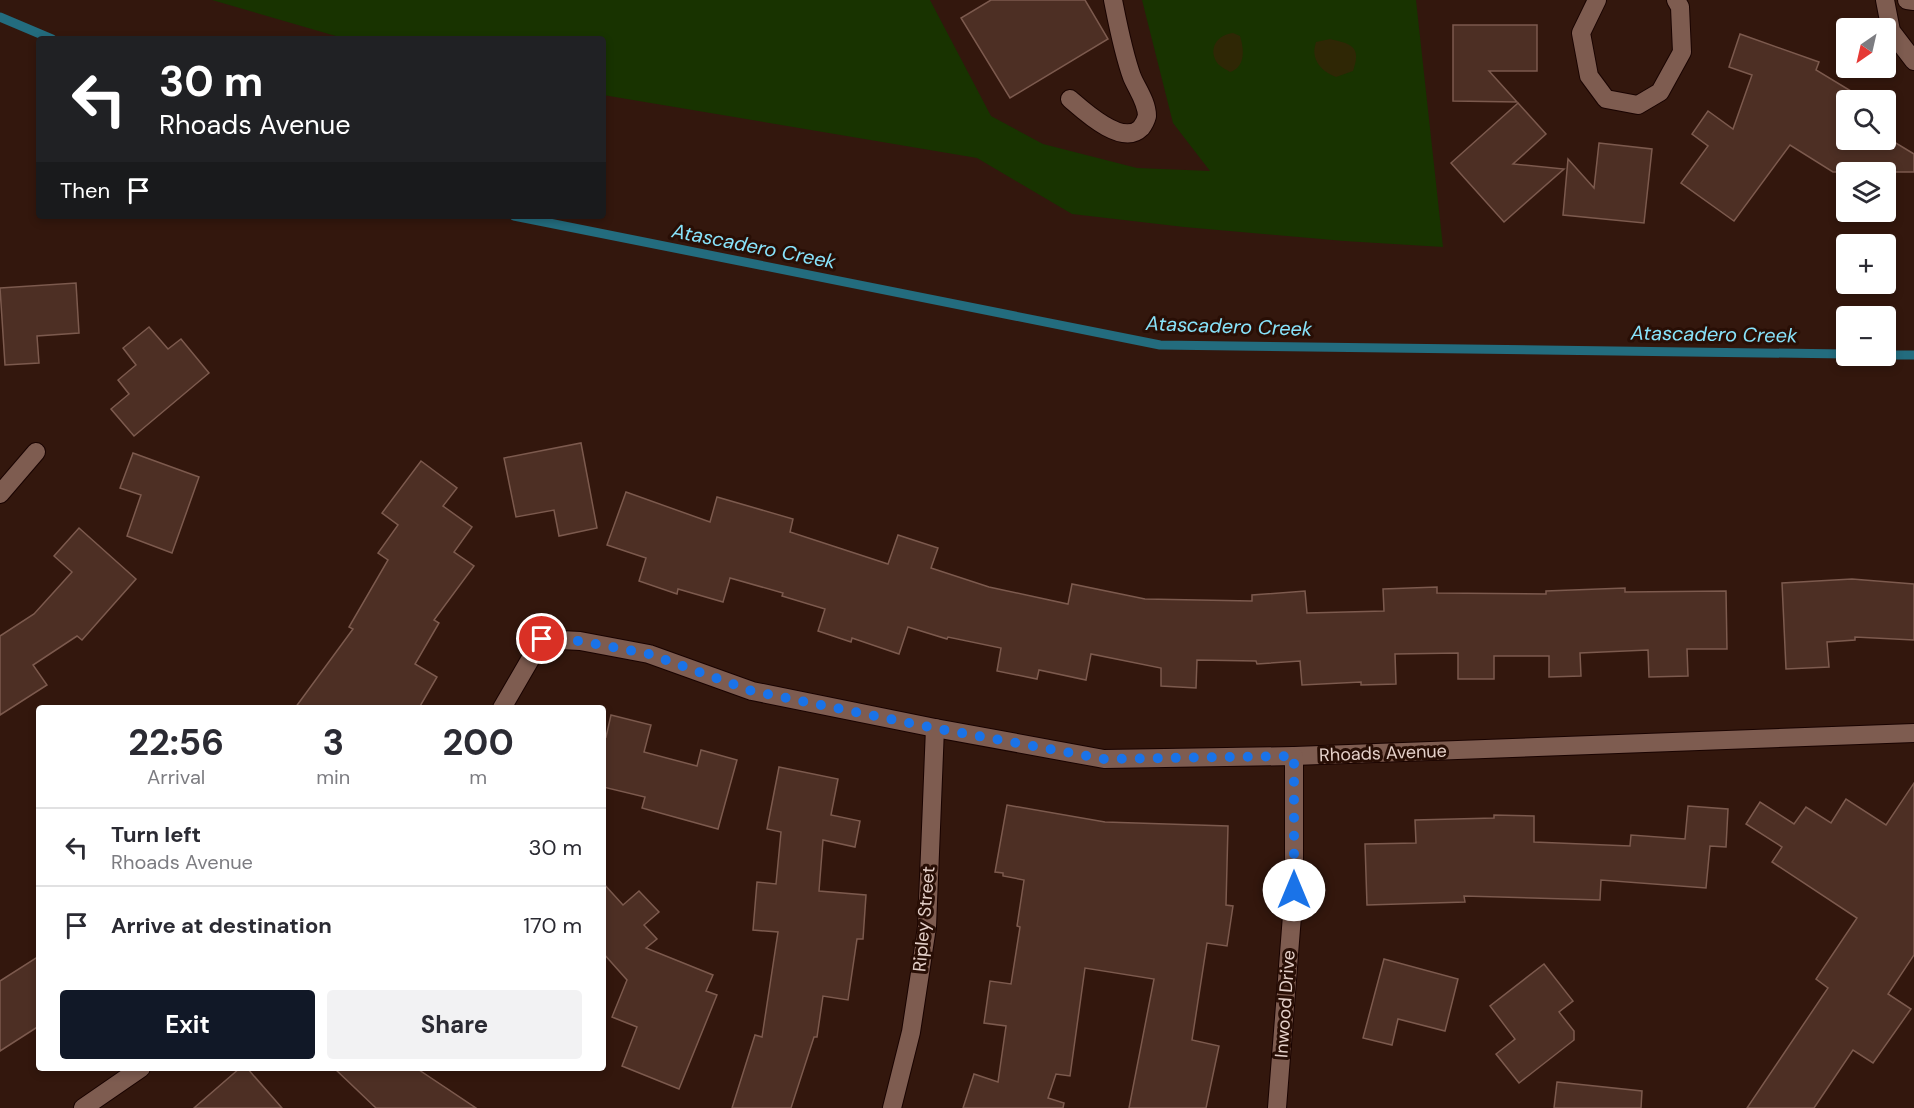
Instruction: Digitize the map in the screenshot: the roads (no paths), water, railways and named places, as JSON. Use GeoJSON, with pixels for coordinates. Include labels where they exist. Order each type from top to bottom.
{"type":"FeatureCollection","features":[{"type":"Feature","properties":{"kind":"street"},"geometry":{"type":"LineString","coordinates":[[1070,99],[1093,118],[1116,131],[1127,134],[1137,131],[1144,124],[1147,116],[1144,102],[1131,75],[1113,0]]}},
{"type":"Feature","properties":{"kind":"street"},"geometry":{"type":"LineString","coordinates":[[1597,0],[1581,33],[1589,76],[1606,99],[1638,105],[1660,92],[1682,52],[1680,7],[1676,0]]}},
{"type":"Feature","properties":{"kind":"street"},"geometry":{"type":"LineString","coordinates":[[1885,0],[1892,32],[1914,62]]}},
{"type":"Feature","properties":{"kind":"street"},"geometry":{"type":"LineString","coordinates":[[1907,0],[1914,1]]}},
{"type":"Feature","properties":{"kind":"street"},"geometry":{"type":"LineString","coordinates":[[0,494],[36,452]]}},
{"type":"Feature","properties":{"kind":"street","name":"Rhoads Avenue"},"geometry":{"type":"LineString","coordinates":[[504,705],[542,639],[580,641],[649,654],[752,691],[934,728],[1104,759],[1294,756],[1914,733]]}},
{"type":"Feature","properties":{"kind":"street","name":"Ripley Street"},"geometry":{"type":"LineString","coordinates":[[892,1108],[911,1032],[927,927],[934,728]]}},
{"type":"Feature","properties":{"kind":"street","name":"Inwood Drive"},"geometry":{"type":"LineString","coordinates":[[1277,1108],[1294,890],[1294,756]]}},
{"type":"Feature","properties":{"kind":"street"},"geometry":{"type":"LineString","coordinates":[[84,1108],[137,1071]]}},
{"type":"Feature","properties":{"kind":"waterway","name":"Atascadero Creek"},"geometry":{"type":"LineString","coordinates":[[0,17],[45,36]]}},
{"type":"Feature","properties":{"kind":"waterway","name":"Atascadero Creek"},"geometry":{"type":"LineString","coordinates":[[529,219],[1160,345],[1836,354]]}},
{"type":"Feature","properties":{"kind":"waterway","name":"Atascadero Creek"},"geometry":{"type":"LineString","coordinates":[[1896,355],[1914,355]]}}]}
